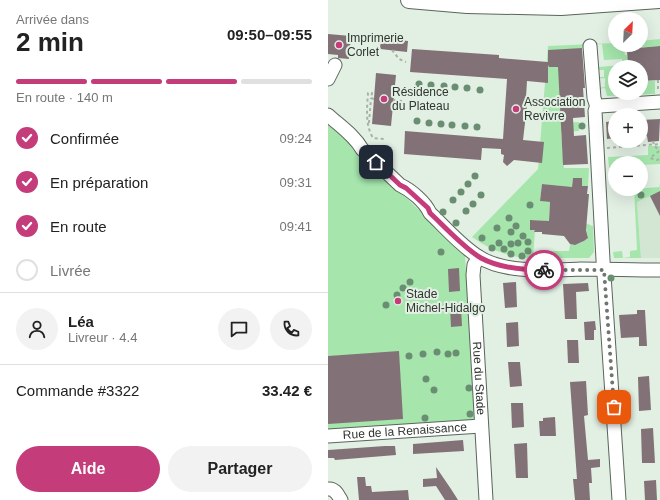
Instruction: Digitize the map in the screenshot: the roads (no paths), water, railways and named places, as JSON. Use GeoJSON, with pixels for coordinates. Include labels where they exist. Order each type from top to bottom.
{"type":"FeatureCollection","features":[{"type":"Feature","properties":{"kind":"main road"},"geometry":{"type":"LineString","coordinates":[[409,0],[467,5],[561,7],[659,0]]}},
{"type":"Feature","properties":{"kind":"street"},"geometry":{"type":"LineString","coordinates":[[590,46],[594,98],[597,107],[595,116],[619,500]]}},
{"type":"Feature","properties":{"kind":"street"},"geometry":{"type":"LineString","coordinates":[[328,79],[335,65]]}},
{"type":"Feature","properties":{"kind":"street"},"geometry":{"type":"LineString","coordinates":[[597,107],[659,98]]}},
{"type":"Feature","properties":{"kind":"street"},"geometry":{"type":"LineString","coordinates":[[328,115],[358,142],[362,149],[400,185],[406,188],[428,208],[430,213],[454,236],[479,257],[495,264],[522,269],[536,270],[604,265],[660,270]]}},
{"type":"Feature","properties":{"kind":"street","name":"Rue du Stade"},"geometry":{"type":"LineString","coordinates":[[479,257],[473,270],[486,500]]}},
{"type":"Feature","properties":{"kind":"street","name":"Rue de la Renaissance"},"geometry":{"type":"LineString","coordinates":[[328,436],[481,426]]}},
{"type":"Feature","properties":{"kind":"street"},"geometry":{"type":"LineString","coordinates":[[328,489],[335,491],[341,500]]}},
{"type":"Feature","properties":{"kind":"place","name":"Imprimerie Corlet"},"geometry":{"type":"Point","coordinates":[339,45]}},
{"type":"Feature","properties":{"kind":"place","name":"Résidence du Plateau"},"geometry":{"type":"Point","coordinates":[384,99]}},
{"type":"Feature","properties":{"kind":"place","name":"Association Revivre"},"geometry":{"type":"Point","coordinates":[516,109]}},
{"type":"Feature","properties":{"kind":"place","name":"Stade Michel-Hidalgo"},"geometry":{"type":"Point","coordinates":[398,301]}}]}
